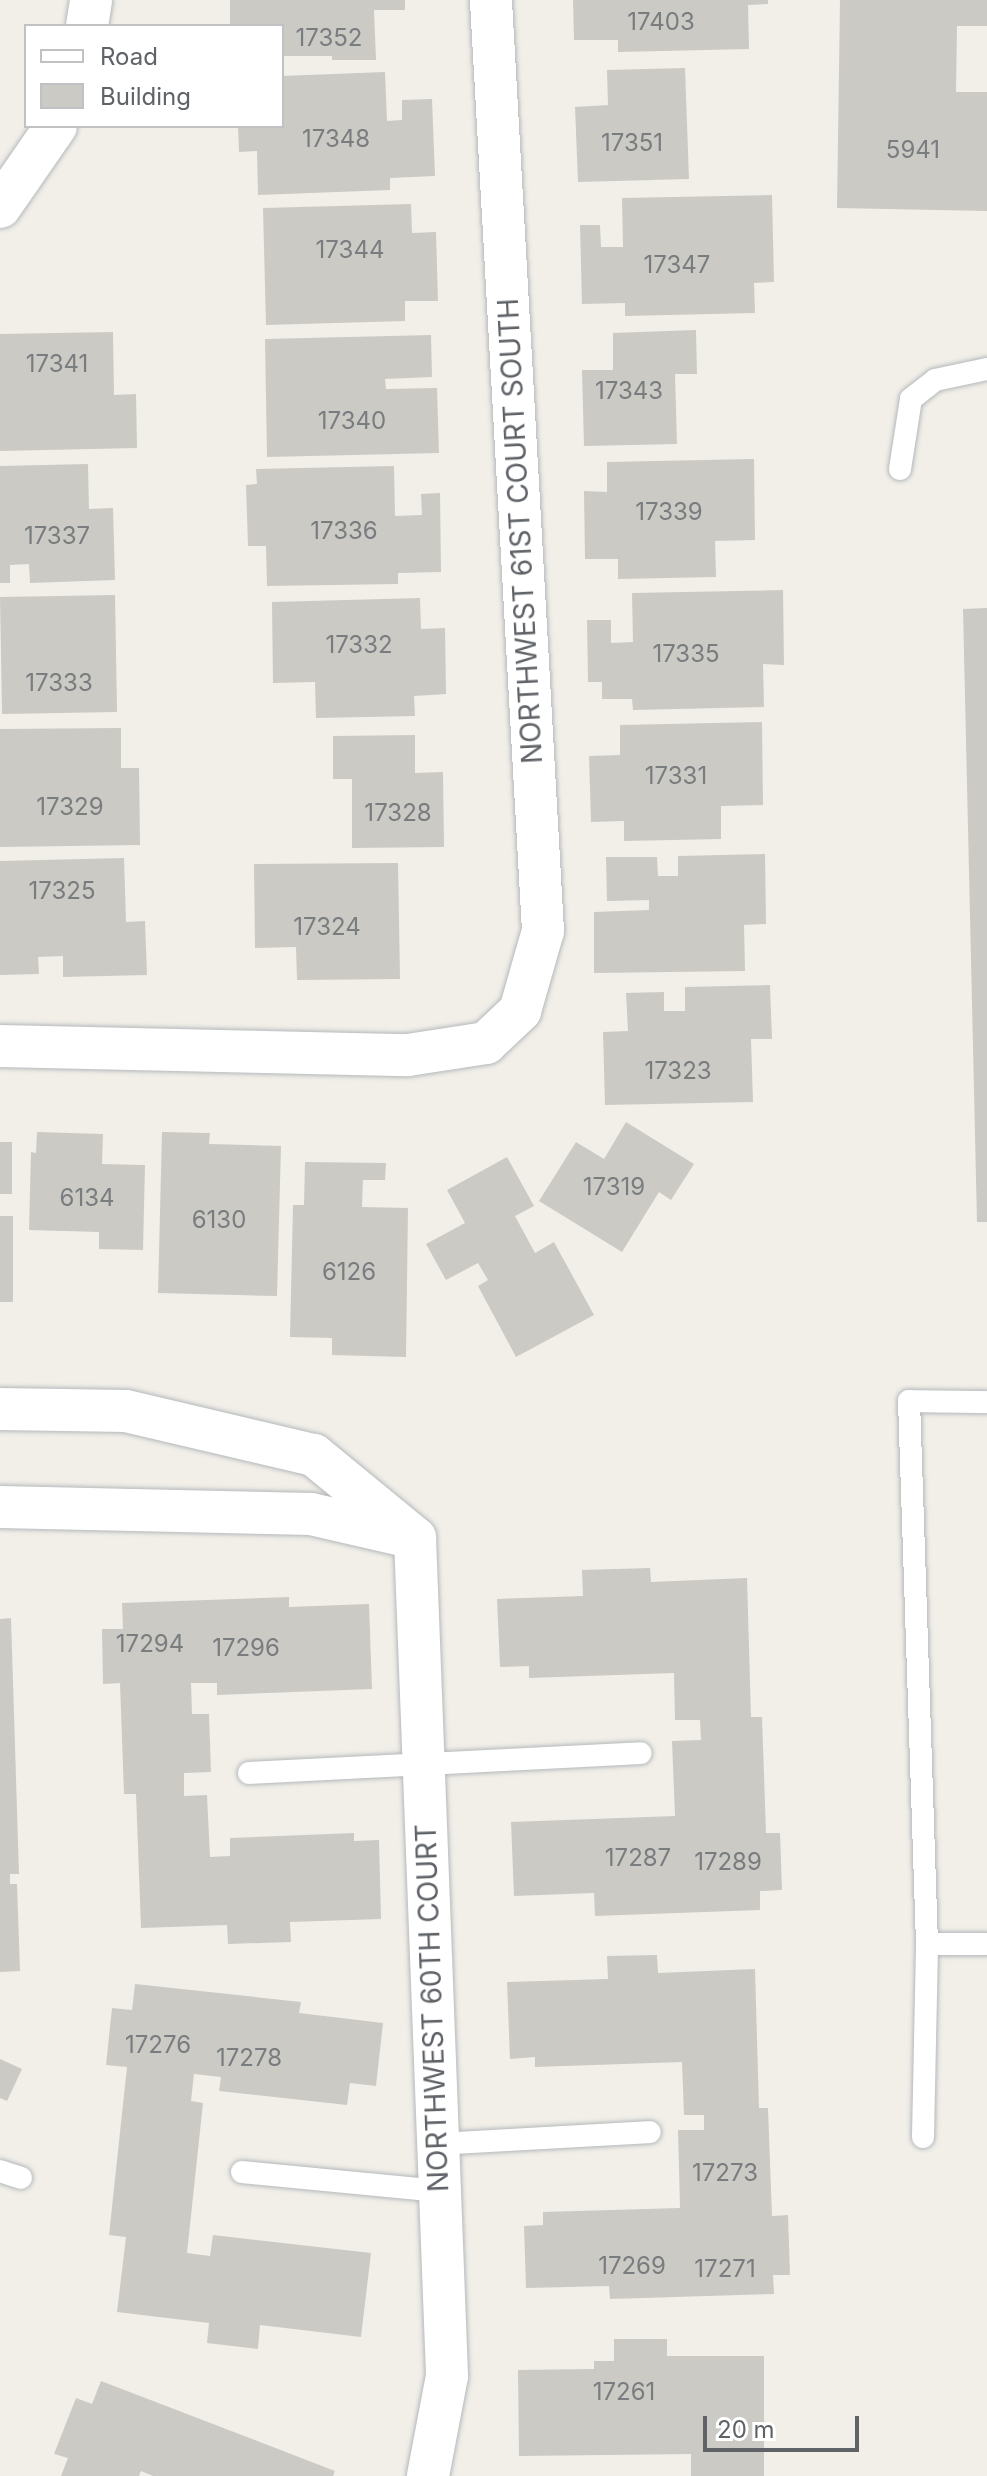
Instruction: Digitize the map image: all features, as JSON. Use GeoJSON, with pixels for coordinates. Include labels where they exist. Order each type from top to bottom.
{"type":"FeatureCollection","features":[{"type":"Feature","properties":{"kind":"street"},"geometry":{"type":"LineString","coordinates":[[87,24],[91,0]]}},
{"type":"Feature","properties":{"kind":"street","name":"NORTHWEST 61ST COURT SOUTH"},"geometry":{"type":"LineString","coordinates":[[0,1046],[408,1055],[486,1043],[520,1011],[543,931],[491,0]]}},
{"type":"Feature","properties":{"kind":"street"},"geometry":{"type":"LineString","coordinates":[[0,207],[55,128]]}},
{"type":"Feature","properties":{"kind":"street"},"geometry":{"type":"LineString","coordinates":[[0,1409],[126,1411],[314,1455],[415,1538]]}},
{"type":"Feature","properties":{"kind":"street"},"geometry":{"type":"LineString","coordinates":[[0,1507],[311,1514],[415,1538]]}},
{"type":"Feature","properties":{"kind":"street","name":"NORTHWEST 60TH COURT"},"geometry":{"type":"LineString","coordinates":[[415,1538],[447,2376],[428,2476]]}},
{"type":"Feature","properties":{"kind":"lane"},"geometry":{"type":"LineString","coordinates":[[900,469],[911,399],[935,380],[987,369]]}},
{"type":"Feature","properties":{"kind":"lane"},"geometry":{"type":"LineString","coordinates":[[923,2137],[927,1944],[909,1401],[987,1402]]}},
{"type":"Feature","properties":{"kind":"lane"},"geometry":{"type":"LineString","coordinates":[[249,1773],[640,1753]]}},
{"type":"Feature","properties":{"kind":"lane"},"geometry":{"type":"LineString","coordinates":[[927,1944],[987,1944]]}},
{"type":"Feature","properties":{"kind":"lane"},"geometry":{"type":"LineString","coordinates":[[437,2144],[650,2132]]}},
{"type":"Feature","properties":{"kind":"lane"},"geometry":{"type":"LineString","coordinates":[[242,2172],[439,2191]]}},
{"type":"Feature","properties":{"kind":"building"},"geometry":{"type":"Polygon","coordinates":[[[230,0],[405,0],[405,10],[374,10],[376,60],[284,56],[284,24],[230,24],[230,0]]]}},
{"type":"Feature","properties":{"kind":"building"},"geometry":{"type":"Polygon","coordinates":[[[573,0],[768,0],[768,4],[748,5],[749,49],[618,52],[618,40],[574,40],[573,0]]]}},
{"type":"Feature","properties":{"kind":"building"},"geometry":{"type":"Polygon","coordinates":[[[840,0],[987,0],[987,26],[957,26],[956,92],[987,92],[987,211],[837,208],[840,0]]]}},
{"type":"Feature","properties":{"kind":"building"},"geometry":{"type":"Polygon","coordinates":[[[685,68],[689,179],[578,182],[575,107],[608,105],[607,70],[685,68]]]}},
{"type":"Feature","properties":{"kind":"building"},"geometry":{"type":"Polygon","coordinates":[[[385,72],[387,121],[402,120],[402,100],[432,99],[435,176],[390,178],[390,190],[258,195],[257,151],[239,152],[238,128],[284,128],[284,76],[385,72]]]}},
{"type":"Feature","properties":{"kind":"building"},"geometry":{"type":"Polygon","coordinates":[[[772,195],[774,282],[754,283],[755,313],[625,316],[625,303],[582,304],[580,225],[600,225],[601,247],[623,247],[622,198],[772,195]]]}},
{"type":"Feature","properties":{"kind":"building"},"geometry":{"type":"Polygon","coordinates":[[[411,204],[412,233],[436,232],[438,301],[405,301],[405,321],[266,325],[263,208],[411,204]]]}},
{"type":"Feature","properties":{"kind":"building"},"geometry":{"type":"Polygon","coordinates":[[[696,330],[697,374],[675,374],[677,444],[584,446],[582,370],[613,370],[613,333],[696,330]]]}},
{"type":"Feature","properties":{"kind":"building"},"geometry":{"type":"Polygon","coordinates":[[[113,332],[114,395],[136,394],[137,448],[0,451],[0,334],[113,332]]]}},
{"type":"Feature","properties":{"kind":"building"},"geometry":{"type":"Polygon","coordinates":[[[431,335],[432,377],[385,379],[386,389],[437,388],[439,453],[267,457],[265,339],[431,335]]]}},
{"type":"Feature","properties":{"kind":"building"},"geometry":{"type":"Polygon","coordinates":[[[754,459],[755,540],[715,541],[716,577],[618,579],[618,559],[585,559],[584,491],[607,492],[607,462],[754,459]]]}},
{"type":"Feature","properties":{"kind":"building"},"geometry":{"type":"Polygon","coordinates":[[[88,464],[89,509],[113,508],[115,580],[30,583],[29,564],[10,565],[10,583],[0,583],[0,466],[88,464]]]}},
{"type":"Feature","properties":{"kind":"building"},"geometry":{"type":"Polygon","coordinates":[[[394,466],[395,516],[422,515],[421,494],[440,493],[441,572],[398,573],[398,584],[267,586],[266,546],[248,546],[246,485],[257,484],[256,469],[394,466]]]}},
{"type":"Feature","properties":{"kind":"building"},"geometry":{"type":"Polygon","coordinates":[[[783,590],[784,665],[763,664],[764,707],[633,710],[632,699],[602,699],[602,682],[588,682],[587,620],[611,620],[611,643],[633,642],[632,593],[783,590]]]}},
{"type":"Feature","properties":{"kind":"building"},"geometry":{"type":"Polygon","coordinates":[[[115,595],[117,712],[2,714],[0,597],[115,595]]]}},
{"type":"Feature","properties":{"kind":"building"},"geometry":{"type":"Polygon","coordinates":[[[420,598],[421,629],[445,628],[446,694],[414,696],[415,716],[316,718],[315,682],[273,683],[272,602],[420,598]]]}},
{"type":"Feature","properties":{"kind":"building"},"geometry":{"type":"Polygon","coordinates":[[[987,608],[987,1222],[977,1222],[963,609],[987,608]]]}},
{"type":"Feature","properties":{"kind":"building"},"geometry":{"type":"Polygon","coordinates":[[[762,722],[763,805],[721,806],[721,839],[624,841],[624,821],[591,822],[589,756],[620,755],[620,725],[762,722]]]}},
{"type":"Feature","properties":{"kind":"building"},"geometry":{"type":"Polygon","coordinates":[[[121,728],[121,768],[139,768],[140,845],[0,847],[0,729],[121,728]]]}},
{"type":"Feature","properties":{"kind":"building"},"geometry":{"type":"Polygon","coordinates":[[[415,735],[415,773],[443,772],[444,847],[352,848],[352,779],[333,779],[333,736],[415,735]]]}},
{"type":"Feature","properties":{"kind":"building"},"geometry":{"type":"Polygon","coordinates":[[[765,854],[766,924],[744,925],[745,971],[594,973],[594,912],[649,910],[649,900],[607,901],[606,857],[657,857],[658,876],[678,876],[678,856],[765,854]]]}},
{"type":"Feature","properties":{"kind":"building"},"geometry":{"type":"Polygon","coordinates":[[[124,858],[126,922],[145,921],[147,975],[63,977],[63,956],[38,957],[39,974],[0,975],[0,861],[124,858]]]}},
{"type":"Feature","properties":{"kind":"building"},"geometry":{"type":"Polygon","coordinates":[[[398,863],[400,979],[297,980],[296,947],[255,948],[254,864],[398,863]]]}},
{"type":"Feature","properties":{"kind":"building"},"geometry":{"type":"Polygon","coordinates":[[[770,985],[772,1039],[751,1039],[753,1102],[605,1105],[603,1032],[628,1031],[626,993],[664,992],[664,1011],[685,1011],[685,987],[770,985]]]}},
{"type":"Feature","properties":{"kind":"building"},"geometry":{"type":"Polygon","coordinates":[[[626,1122],[694,1164],[671,1200],[659,1192],[622,1252],[539,1201],[576,1142],[604,1159],[626,1122]]]}},
{"type":"Feature","properties":{"kind":"building"},"geometry":{"type":"Polygon","coordinates":[[[37,1132],[103,1134],[102,1164],[145,1165],[143,1250],[99,1249],[99,1232],[29,1230],[31,1152],[36,1153],[37,1132]]]}},
{"type":"Feature","properties":{"kind":"building"},"geometry":{"type":"Polygon","coordinates":[[[162,1132],[210,1133],[209,1144],[281,1146],[277,1296],[158,1293],[162,1132]]]}},
{"type":"Feature","properties":{"kind":"building"},"geometry":{"type":"Polygon","coordinates":[[[0,1142],[12,1142],[12,1194],[0,1194],[0,1142]]]}},
{"type":"Feature","properties":{"kind":"building"},"geometry":{"type":"Polygon","coordinates":[[[507,1157],[534,1206],[515,1216],[535,1253],[554,1242],[594,1315],[516,1357],[478,1286],[488,1280],[478,1263],[446,1280],[426,1244],[465,1223],[447,1190],[507,1157]]]}},
{"type":"Feature","properties":{"kind":"building"},"geometry":{"type":"Polygon","coordinates":[[[305,1162],[386,1163],[385,1180],[363,1180],[362,1207],[408,1208],[406,1357],[332,1355],[332,1338],[290,1337],[293,1205],[304,1205],[305,1162]]]}},
{"type":"Feature","properties":{"kind":"building"},"geometry":{"type":"Polygon","coordinates":[[[0,1216],[13,1216],[13,1302],[0,1302],[0,1216]]]}},
{"type":"Feature","properties":{"kind":"building"},"geometry":{"type":"Polygon","coordinates":[[[650,1568],[651,1582],[747,1578],[751,1717],[762,1717],[766,1833],[780,1833],[782,1890],[760,1891],[760,1910],[595,1916],[594,1893],[514,1896],[511,1822],[675,1816],[672,1741],[701,1740],[700,1720],[675,1720],[674,1673],[529,1678],[529,1666],[500,1667],[497,1599],[583,1596],[582,1570],[650,1568]]]}},
{"type":"Feature","properties":{"kind":"building"},"geometry":{"type":"Polygon","coordinates":[[[289,1597],[289,1607],[369,1604],[372,1689],[217,1695],[217,1683],[191,1683],[192,1714],[209,1714],[211,1772],[184,1773],[184,1796],[207,1795],[210,1857],[230,1856],[230,1838],[354,1833],[354,1841],[379,1840],[381,1919],[290,1922],[291,1942],[228,1944],[227,1925],[141,1928],[136,1794],[124,1794],[120,1683],[103,1684],[102,1629],[123,1629],[122,1603],[289,1597]]]}},
{"type":"Feature","properties":{"kind":"building"},"geometry":{"type":"Polygon","coordinates":[[[11,1618],[19,1874],[10,1874],[10,1884],[17,1884],[20,1971],[0,1972],[0,1619],[11,1618]]]}},
{"type":"Feature","properties":{"kind":"building"},"geometry":{"type":"Polygon","coordinates":[[[657,1955],[658,1973],[755,1969],[759,2108],[768,2108],[772,2216],[788,2215],[790,2275],[773,2275],[774,2294],[610,2299],[609,2286],[526,2288],[524,2226],[543,2225],[543,2212],[680,2208],[678,2130],[704,2130],[704,2115],[684,2115],[682,2062],[535,2067],[535,2057],[510,2059],[507,1982],[608,1979],[607,1956],[657,1955]]]}},
{"type":"Feature","properties":{"kind":"building"},"geometry":{"type":"Polygon","coordinates":[[[135,1984],[301,2002],[299,2013],[383,2023],[376,2086],[350,2083],[347,2105],[219,2091],[221,2077],[194,2074],[191,2101],[203,2103],[187,2253],[210,2256],[213,2235],[371,2253],[361,2337],[260,2325],[258,2349],[207,2343],[209,2323],[117,2312],[126,2237],[109,2235],[127,2067],[106,2065],[112,2008],[132,2010],[135,1984]]]}},
{"type":"Feature","properties":{"kind":"building"},"geometry":{"type":"Polygon","coordinates":[[[0,2059],[22,2069],[7,2101],[0,2098],[0,2059]]]}},
{"type":"Feature","properties":{"kind":"building"},"geometry":{"type":"Polygon","coordinates":[[[614,2339],[667,2339],[667,2356],[764,2356],[764,2476],[691,2476],[691,2454],[519,2456],[518,2370],[594,2369],[594,2361],[614,2361],[614,2339]]]}},
{"type":"Feature","properties":{"kind":"building"},"geometry":{"type":"Polygon","coordinates":[[[101,2381],[335,2471],[333,2476],[153,2476],[141,2471],[139,2476],[61,2476],[68,2458],[54,2454],[76,2398],[92,2404],[101,2381]]]}}]}
